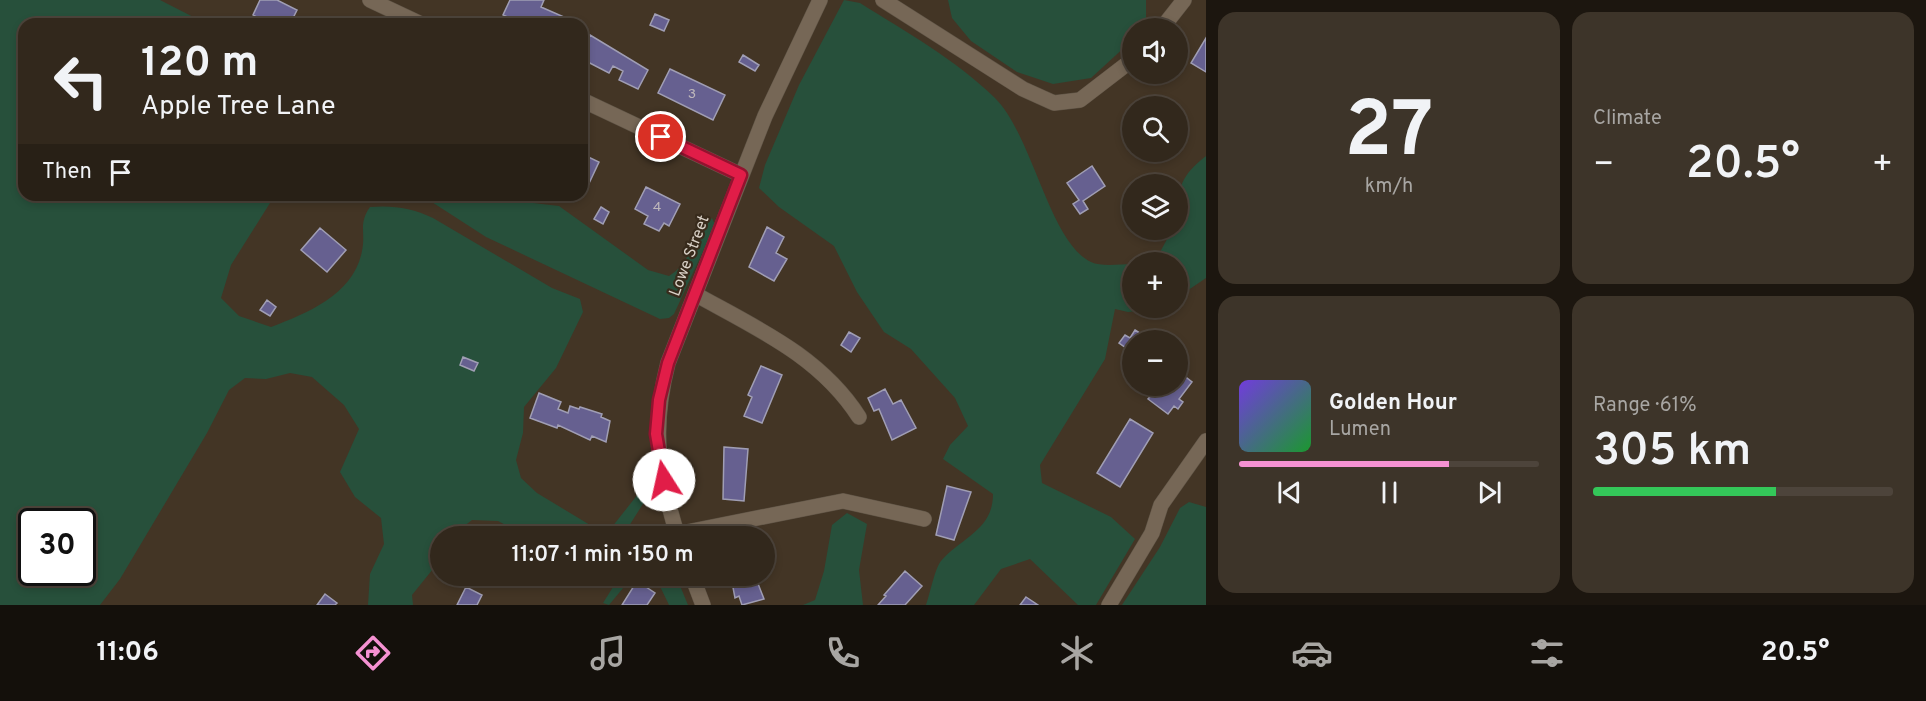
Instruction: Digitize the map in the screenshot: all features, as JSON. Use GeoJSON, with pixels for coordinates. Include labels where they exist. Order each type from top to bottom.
{"type":"FeatureCollection","features":[{"type":"Feature","properties":{"kind":"street"},"geometry":{"type":"LineString","coordinates":[[370,0],[408,18]]}},
{"type":"Feature","properties":{"kind":"street","name":"Lowe Street"},"geometry":{"type":"LineString","coordinates":[[675,526],[668,502],[656,434],[659,400],[675,339],[741,175],[799,40],[820,0]]}},
{"type":"Feature","properties":{"kind":"street"},"geometry":{"type":"LineString","coordinates":[[883,0],[1023,89],[1054,103],[1080,100],[1122,68]]}},
{"type":"Feature","properties":{"kind":"street"},"geometry":{"type":"LineString","coordinates":[[1170,18],[1184,0]]}},
{"type":"Feature","properties":{"kind":"street"},"geometry":{"type":"LineString","coordinates":[[588,103],[741,175]]}},
{"type":"Feature","properties":{"kind":"street"},"geometry":{"type":"LineString","coordinates":[[695,294],[792,347],[825,374],[848,399],[859,417]]}},
{"type":"Feature","properties":{"kind":"street"},"geometry":{"type":"LineString","coordinates":[[1109,605],[1152,533],[1161,505],[1206,441]]}},
{"type":"Feature","properties":{"kind":"street"},"geometry":{"type":"LineString","coordinates":[[725,526],[843,501],[924,519]]}},
{"type":"Feature","properties":{"kind":"street"},"geometry":{"type":"LineString","coordinates":[[696,586],[703,605]]}},
{"type":"Feature","properties":{"kind":"green space"},"geometry":{"type":"Polygon","coordinates":[[[0,0],[160,0],[195,18],[18,18],[18,201],[271,201],[231,265],[221,298],[239,316],[271,327],[314,308],[327,300],[350,279],[362,251],[363,223],[366,213],[370,207],[387,206],[418,212],[433,218],[552,288],[580,299],[583,312],[556,368],[524,407],[523,433],[516,460],[521,478],[537,493],[592,526],[508,526],[498,521],[472,520],[464,526],[430,526],[430,573],[412,595],[413,605],[368,605],[370,574],[384,544],[381,518],[355,497],[340,472],[359,429],[344,405],[312,377],[290,373],[266,379],[245,378],[229,390],[207,433],[120,579],[100,605],[0,605],[0,0]]]}},
{"type":"Feature","properties":{"kind":"green space"},"geometry":{"type":"Polygon","coordinates":[[[844,0],[860,3],[930,47],[995,98],[1020,137],[1052,211],[1076,251],[1095,264],[1122,264],[1122,311],[1115,309],[1105,359],[1040,465],[1042,483],[1111,517],[1135,539],[1096,605],[1078,605],[1030,559],[1001,569],[974,605],[926,605],[939,564],[982,525],[992,506],[993,494],[943,459],[950,445],[968,426],[955,398],[911,349],[884,332],[857,292],[834,246],[779,207],[759,188],[765,165],[799,85],[844,0]]]}},
{"type":"Feature","properties":{"kind":"green space"},"geometry":{"type":"Polygon","coordinates":[[[948,0],[1146,0],[1146,18],[1122,18],[1122,50],[1091,78],[1053,84],[1017,72],[971,41],[952,18],[948,0]]]}},
{"type":"Feature","properties":{"kind":"green space"},"geometry":{"type":"Polygon","coordinates":[[[1206,156],[1206,278],[1188,290],[1188,252],[1160,252],[1167,240],[1188,240],[1188,174],[1206,156]]]}},
{"type":"Feature","properties":{"kind":"green space"},"geometry":{"type":"Polygon","coordinates":[[[430,201],[516,201],[559,206],[648,270],[669,276],[688,256],[701,232],[712,218],[715,225],[674,314],[669,318],[660,319],[486,237],[430,201]]]}},
{"type":"Feature","properties":{"kind":"green space"},"geometry":{"type":"Polygon","coordinates":[[[646,484],[653,488],[629,526],[613,526],[646,484]]]}},
{"type":"Feature","properties":{"kind":"green space"},"geometry":{"type":"Polygon","coordinates":[[[1189,502],[1206,507],[1206,605],[1122,605],[1160,547],[1180,508],[1189,502]]]}},
{"type":"Feature","properties":{"kind":"green space"},"geometry":{"type":"Polygon","coordinates":[[[847,513],[867,524],[859,570],[863,605],[803,605],[815,600],[824,571],[832,525],[847,513]]]}},
{"type":"Feature","properties":{"kind":"green space"},"geometry":{"type":"Polygon","coordinates":[[[614,586],[625,586],[609,605],[603,603],[614,586]]]}},
{"type":"Feature","properties":{"kind":"green space"},"geometry":{"type":"Polygon","coordinates":[[[660,586],[680,586],[688,605],[669,605],[660,586]]]}},
{"type":"Feature","properties":{"kind":"building"},"geometry":{"type":"Polygon","coordinates":[[[260,0],[277,0],[297,10],[293,18],[259,18],[253,15],[260,0]]]}},
{"type":"Feature","properties":{"kind":"building"},"geometry":{"type":"Polygon","coordinates":[[[510,0],[544,0],[541,7],[566,18],[510,18],[503,15],[510,0]]]}},
{"type":"Feature","properties":{"kind":"building"},"geometry":{"type":"Polygon","coordinates":[[[655,14],[669,20],[664,31],[650,25],[655,14]]]}},
{"type":"Feature","properties":{"kind":"building"},"geometry":{"type":"Polygon","coordinates":[[[590,35],[648,70],[638,89],[619,80],[623,71],[613,66],[609,73],[588,62],[590,35]]]}},
{"type":"Feature","properties":{"kind":"building"},"geometry":{"type":"Polygon","coordinates":[[[1206,38],[1206,72],[1191,63],[1206,38]]]}},
{"type":"Feature","properties":{"kind":"building"},"geometry":{"type":"Polygon","coordinates":[[[743,55],[759,65],[755,71],[739,62],[743,55]]]}},
{"type":"Feature","properties":{"kind":"building"},"geometry":{"type":"Polygon","coordinates":[[[670,69],[725,95],[713,120],[658,93],[670,69]]]}},
{"type":"Feature","properties":{"kind":"building"},"geometry":{"type":"Polygon","coordinates":[[[588,157],[599,162],[588,185],[588,157]]]}},
{"type":"Feature","properties":{"kind":"building"},"geometry":{"type":"Polygon","coordinates":[[[1092,166],[1105,186],[1083,201],[1088,209],[1080,214],[1073,204],[1079,200],[1067,183],[1092,166]]]}},
{"type":"Feature","properties":{"kind":"building"},"geometry":{"type":"Polygon","coordinates":[[[646,187],[680,204],[669,226],[664,223],[659,231],[644,224],[648,216],[635,209],[646,187]]]}},
{"type":"Feature","properties":{"kind":"building"},"geometry":{"type":"Polygon","coordinates":[[[601,207],[609,212],[603,224],[594,219],[601,207]]]}},
{"type":"Feature","properties":{"kind":"building"},"geometry":{"type":"Polygon","coordinates":[[[767,227],[784,237],[776,253],[787,259],[774,281],[749,267],[767,227]]]}},
{"type":"Feature","properties":{"kind":"building"},"geometry":{"type":"Polygon","coordinates":[[[320,228],[346,250],[327,272],[301,250],[320,228]]]}},
{"type":"Feature","properties":{"kind":"building"},"geometry":{"type":"Polygon","coordinates":[[[267,300],[276,307],[270,316],[260,310],[267,300]]]}},
{"type":"Feature","properties":{"kind":"building"},"geometry":{"type":"Polygon","coordinates":[[[849,332],[860,338],[851,352],[841,345],[849,332]]]}},
{"type":"Feature","properties":{"kind":"building"},"geometry":{"type":"Polygon","coordinates":[[[463,357],[478,363],[474,371],[460,365],[463,357]]]}},
{"type":"Feature","properties":{"kind":"building"},"geometry":{"type":"Polygon","coordinates":[[[761,366],[782,375],[762,423],[744,416],[752,397],[748,395],[761,366]]]}},
{"type":"Feature","properties":{"kind":"building"},"geometry":{"type":"Polygon","coordinates":[[[885,389],[893,404],[901,400],[916,428],[892,440],[879,409],[874,411],[868,398],[885,389]]]}},
{"type":"Feature","properties":{"kind":"building"},"geometry":{"type":"Polygon","coordinates":[[[539,393],[561,402],[558,409],[568,413],[570,406],[602,414],[601,417],[610,421],[606,442],[592,436],[590,440],[558,425],[557,428],[530,418],[539,393]]]}},
{"type":"Feature","properties":{"kind":"building"},"geometry":{"type":"Polygon","coordinates":[[[1151,396],[1181,396],[1179,399],[1183,402],[1178,409],[1174,406],[1168,414],[1148,399],[1151,396]]]}},
{"type":"Feature","properties":{"kind":"building"},"geometry":{"type":"Polygon","coordinates":[[[1130,419],[1153,433],[1120,487],[1097,473],[1130,419]]]}},
{"type":"Feature","properties":{"kind":"building"},"geometry":{"type":"Polygon","coordinates":[[[724,447],[748,449],[744,501],[723,499],[724,447]]]}},
{"type":"Feature","properties":{"kind":"building"},"geometry":{"type":"Polygon","coordinates":[[[947,486],[971,492],[954,540],[936,535],[947,486]]]}},
{"type":"Feature","properties":{"kind":"building"},"geometry":{"type":"Polygon","coordinates":[[[905,571],[922,586],[905,605],[878,605],[886,596],[884,595],[905,571]]]}},
{"type":"Feature","properties":{"kind":"building"},"geometry":{"type":"Polygon","coordinates":[[[634,586],[644,586],[655,593],[647,605],[622,605],[634,586]]]}},
{"type":"Feature","properties":{"kind":"building"},"geometry":{"type":"Polygon","coordinates":[[[733,586],[759,586],[764,599],[742,605],[739,596],[735,598],[733,586]]]}},
{"type":"Feature","properties":{"kind":"building"},"geometry":{"type":"Polygon","coordinates":[[[466,587],[482,595],[477,605],[457,605],[466,587]]]}},
{"type":"Feature","properties":{"kind":"building"},"geometry":{"type":"Polygon","coordinates":[[[325,594],[337,603],[317,605],[325,594]]]}},
{"type":"Feature","properties":{"kind":"building"},"geometry":{"type":"Polygon","coordinates":[[[1026,597],[1038,605],[1020,605],[1026,597]]]}},
{"type":"Feature","properties":{"kind":"route"},"geometry":{"type":"LineString","coordinates":[[661,137],[741,175],[675,339],[668,363],[659,400],[656,434],[664,480]]}}]}
